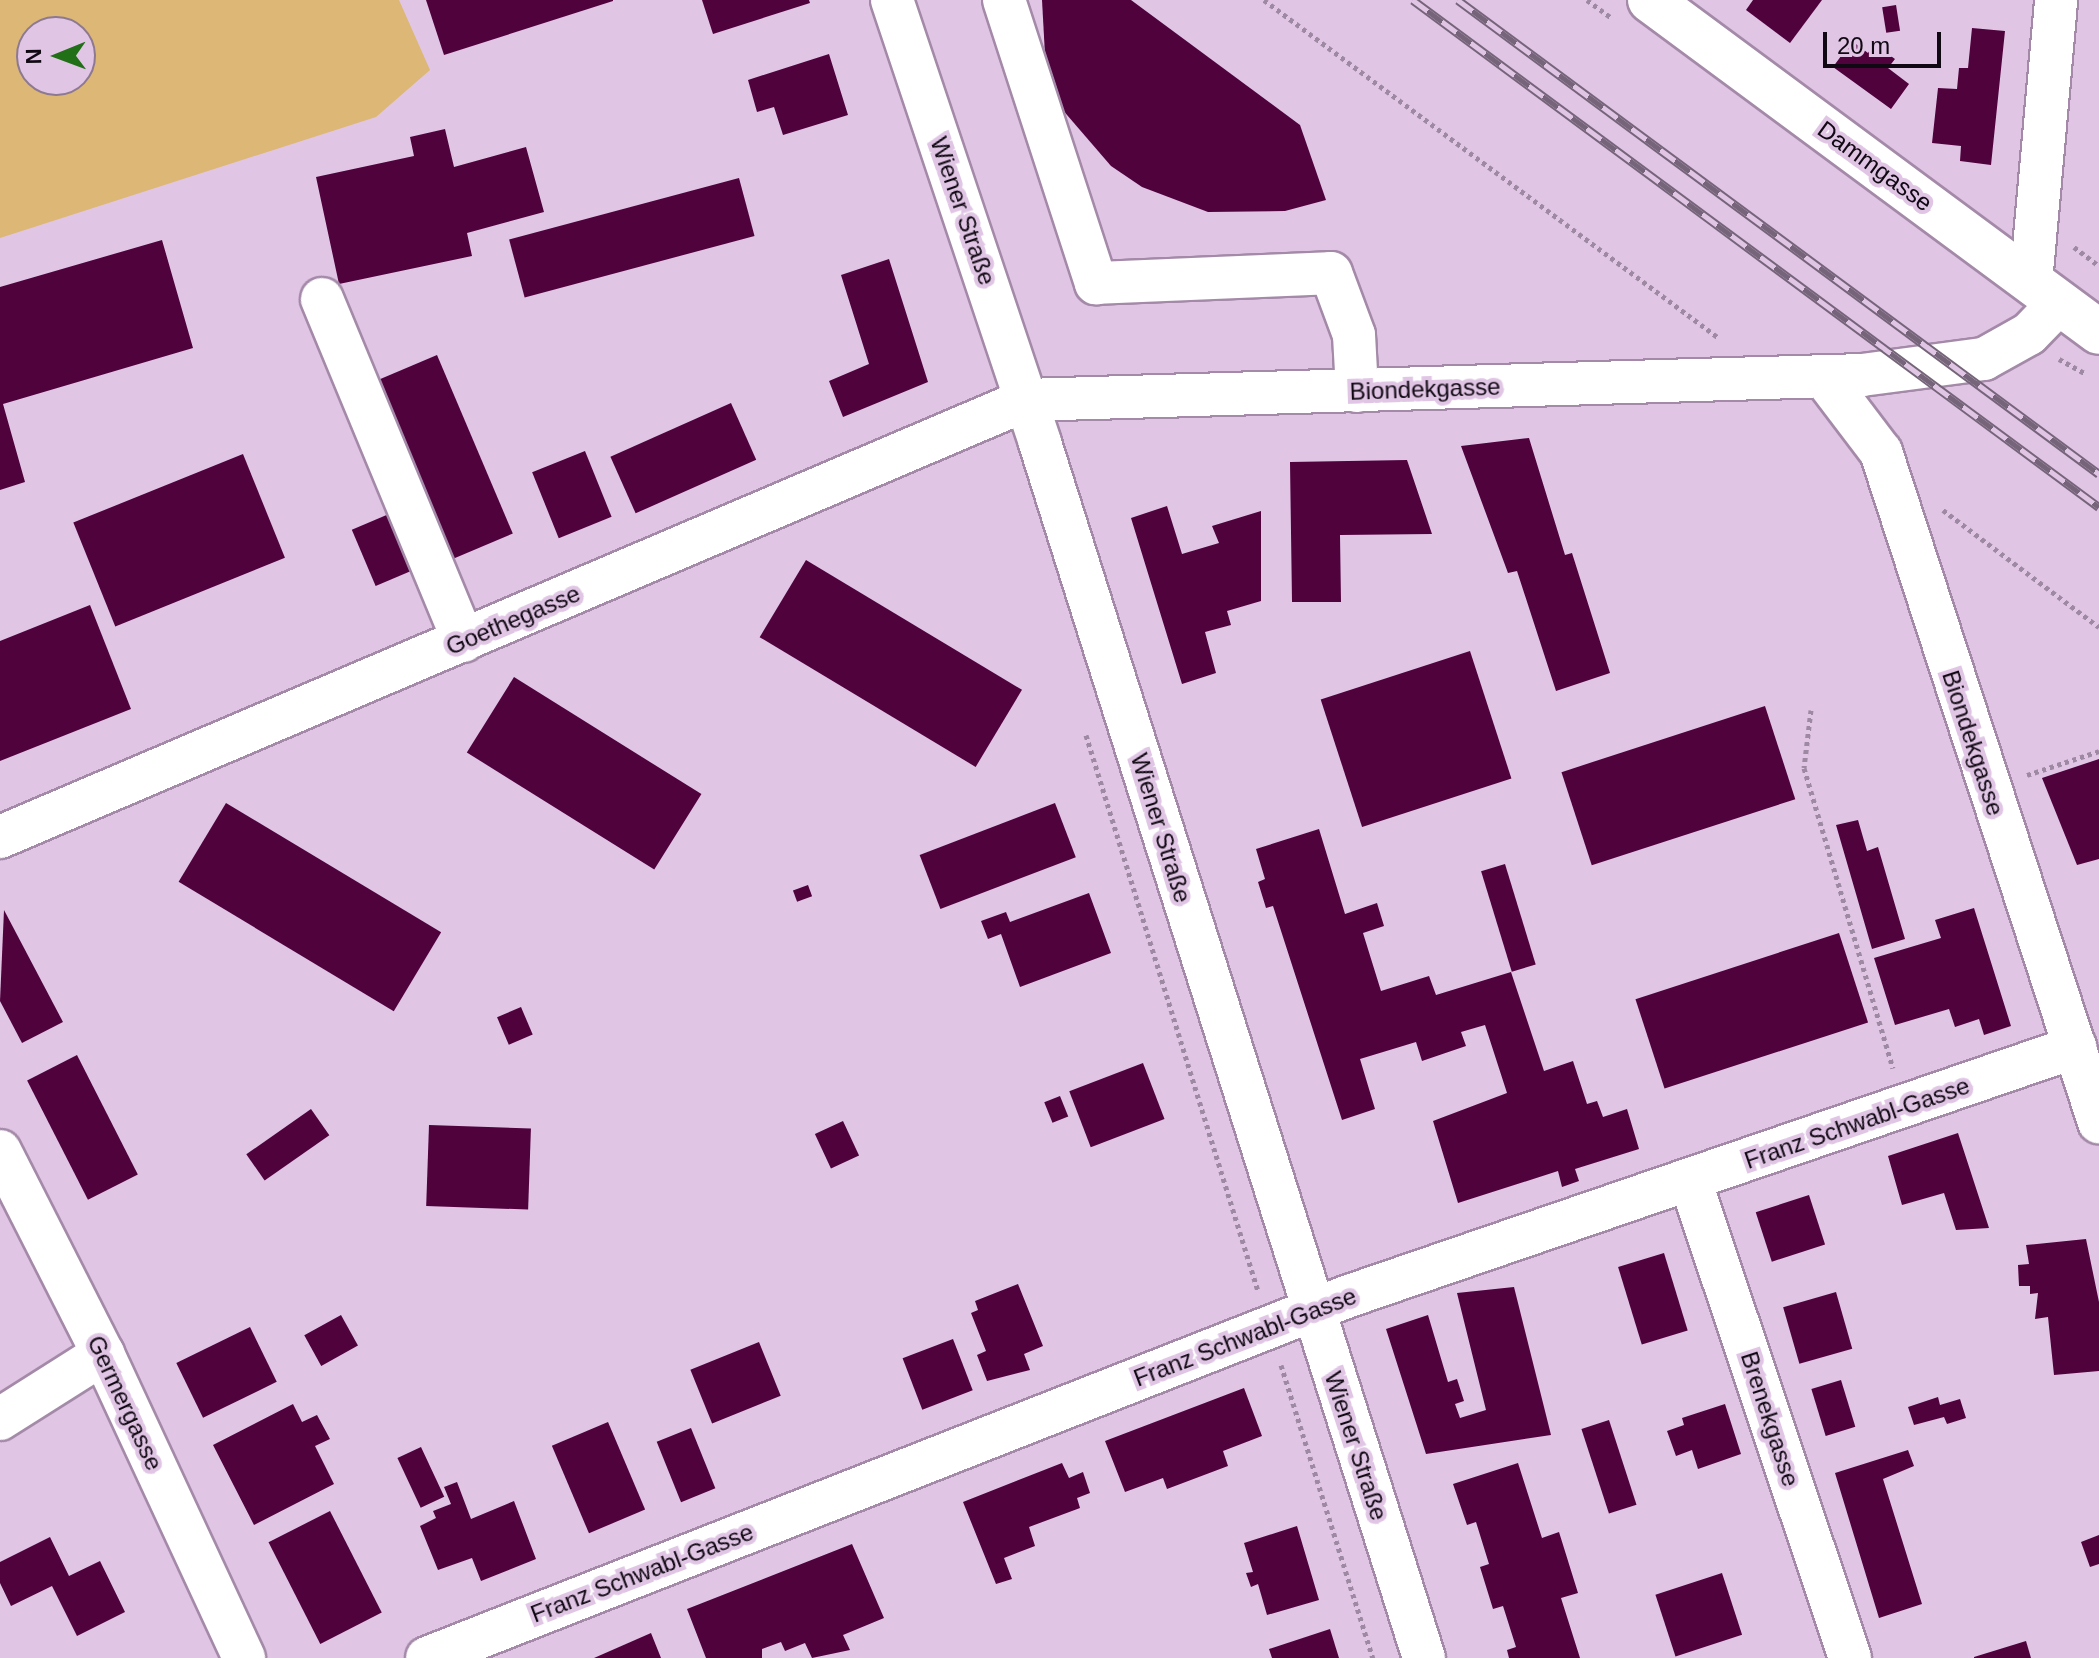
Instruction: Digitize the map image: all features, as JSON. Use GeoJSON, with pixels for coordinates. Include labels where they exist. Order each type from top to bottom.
{"type":"FeatureCollection","features":[{"type":"Feature","properties":{"kind":"main road","name":"Dammgasse"},"geometry":{"type":"LineString","coordinates":[[1650,0],[2099,332]]}},
{"type":"Feature","properties":{"kind":"street","name":"Wiener Straße"},"geometry":{"type":"LineString","coordinates":[[892,0],[1026,400],[1424,1658]]}},
{"type":"Feature","properties":{"kind":"street"},"geometry":{"type":"LineString","coordinates":[[1004,0],[1096,283],[1331,273],[1354,335],[1357,391]]}},
{"type":"Feature","properties":{"kind":"street"},"geometry":{"type":"LineString","coordinates":[[2045,293],[2056,0]]}},
{"type":"Feature","properties":{"kind":"street","name":"Biondekgasse"},"geometry":{"type":"LineString","coordinates":[[1026,400],[1824,377],[1984,359],[2029,334],[2045,293]]}},
{"type":"Feature","properties":{"kind":"street"},"geometry":{"type":"LineString","coordinates":[[322,299],[464,641]]}},
{"type":"Feature","properties":{"kind":"street","name":"Biondekgasse"},"geometry":{"type":"LineString","coordinates":[[1824,377],[1881,452],[2099,1122]]}},
{"type":"Feature","properties":{"kind":"street","name":"Goethegasse"},"geometry":{"type":"LineString","coordinates":[[0,837],[1026,400]]}},
{"type":"Feature","properties":{"kind":"street","name":"Franz Schwabl-Gasse"},"geometry":{"type":"LineString","coordinates":[[427,1658],[1312,1310],[2075,1047]]}},
{"type":"Feature","properties":{"kind":"street","name":"Germergasse"},"geometry":{"type":"LineString","coordinates":[[0,1151],[103,1354],[244,1658]]}},
{"type":"Feature","properties":{"kind":"street","name":"Brenekgasse"},"geometry":{"type":"LineString","coordinates":[[1690,1180],[1850,1658]]}},
{"type":"Feature","properties":{"kind":"street"},"geometry":{"type":"LineString","coordinates":[[0,1419],[103,1354]]}},
{"type":"Feature","properties":{"kind":"path"},"geometry":{"type":"LineString","coordinates":[[1264,0],[1725,342]]}},
{"type":"Feature","properties":{"kind":"path"},"geometry":{"type":"LineString","coordinates":[[1932,503],[2099,627]]}},
{"type":"Feature","properties":{"kind":"path"},"geometry":{"type":"LineString","coordinates":[[1811,710],[1804,768],[1904,1106]]}},
{"type":"Feature","properties":{"kind":"path"},"geometry":{"type":"LineString","coordinates":[[1081,720],[1373,1658]]}},
{"type":"Feature","properties":{"kind":"path"},"geometry":{"type":"LineString","coordinates":[[1988,788],[2099,751]]}},
{"type":"Feature","properties":{"kind":"shaded area"},"geometry":{"type":"Polygon","coordinates":[[[0,0],[399,0],[430,70],[376,117],[0,238],[0,0]]]}},
{"type":"Feature","properties":{"kind":"building"},"geometry":{"type":"Polygon","coordinates":[[[426,0],[613,0],[613,1],[444,55],[426,0]]]}},
{"type":"Feature","properties":{"kind":"building"},"geometry":{"type":"Polygon","coordinates":[[[702,0],[809,0],[810,3],[713,34],[702,0]]]}},
{"type":"Feature","properties":{"kind":"building"},"geometry":{"type":"Polygon","coordinates":[[[1042,0],[1131,0],[1300,125],[1326,200],[1285,211],[1208,212],[1142,187],[1111,166],[1061,108],[1046,73],[1042,0]]]}},
{"type":"Feature","properties":{"kind":"building"},"geometry":{"type":"Polygon","coordinates":[[[1753,0],[1822,0],[1790,43],[1746,10],[1753,0]]]}},
{"type":"Feature","properties":{"kind":"building"},"geometry":{"type":"Polygon","coordinates":[[[1896,5],[1900,31],[1886,33],[1882,7],[1896,5]]]}},
{"type":"Feature","properties":{"kind":"building"},"geometry":{"type":"Polygon","coordinates":[[[1972,28],[2005,31],[1991,165],[1960,161],[1961,146],[1932,143],[1938,88],[1957,89],[1959,68],[1968,68],[1972,28]]]}},
{"type":"Feature","properties":{"kind":"building"},"geometry":{"type":"Polygon","coordinates":[[[1852,41],[1868,53],[1874,44],[1895,59],[1888,68],[1909,84],[1891,109],[1833,67],[1852,41]]]}},
{"type":"Feature","properties":{"kind":"building"},"geometry":{"type":"Polygon","coordinates":[[[829,54],[848,115],[783,135],[774,107],[757,112],[748,80],[829,54]]]}},
{"type":"Feature","properties":{"kind":"building"},"geometry":{"type":"Polygon","coordinates":[[[445,129],[454,167],[526,147],[544,212],[467,233],[472,256],[339,284],[316,177],[414,156],[410,137],[445,129]]]}},
{"type":"Feature","properties":{"kind":"building"},"geometry":{"type":"Polygon","coordinates":[[[739,178],[755,236],[525,298],[509,240],[739,178]]]}},
{"type":"Feature","properties":{"kind":"building"},"geometry":{"type":"Polygon","coordinates":[[[162,240],[193,348],[3,404],[25,482],[0,490],[0,287],[162,240]]]}},
{"type":"Feature","properties":{"kind":"building"},"geometry":{"type":"Polygon","coordinates":[[[889,259],[928,382],[843,417],[829,381],[869,364],[841,275],[889,259]]]}},
{"type":"Feature","properties":{"kind":"building"},"geometry":{"type":"Polygon","coordinates":[[[437,355],[513,534],[452,559],[376,381],[437,355]]]}},
{"type":"Feature","properties":{"kind":"building"},"geometry":{"type":"Polygon","coordinates":[[[731,403],[756,460],[636,513],[610,457],[731,403]]]}},
{"type":"Feature","properties":{"kind":"building"},"geometry":{"type":"Polygon","coordinates":[[[1529,438],[1565,555],[1572,553],[1610,673],[1556,691],[1517,571],[1508,573],[1461,446],[1529,438]]]}},
{"type":"Feature","properties":{"kind":"building"},"geometry":{"type":"Polygon","coordinates":[[[585,451],[612,517],[559,538],[532,472],[585,451]]]}},
{"type":"Feature","properties":{"kind":"building"},"geometry":{"type":"Polygon","coordinates":[[[243,454],[285,558],[115,626],[73,523],[243,454]]]}},
{"type":"Feature","properties":{"kind":"building"},"geometry":{"type":"Polygon","coordinates":[[[1407,460],[1432,534],[1340,535],[1341,602],[1292,602],[1290,462],[1407,460]]]}},
{"type":"Feature","properties":{"kind":"building"},"geometry":{"type":"Polygon","coordinates":[[[1167,506],[1182,554],[1219,543],[1212,526],[1261,511],[1261,601],[1227,611],[1231,625],[1205,632],[1216,673],[1182,684],[1131,518],[1167,506]]]}},
{"type":"Feature","properties":{"kind":"building"},"geometry":{"type":"Polygon","coordinates":[[[396,511],[420,567],[376,586],[352,530],[396,511]]]}},
{"type":"Feature","properties":{"kind":"building"},"geometry":{"type":"Polygon","coordinates":[[[806,560],[1022,690],[976,767],[760,637],[806,560]]]}},
{"type":"Feature","properties":{"kind":"building"},"geometry":{"type":"Polygon","coordinates":[[[90,605],[131,709],[0,761],[0,641],[90,605]]]}},
{"type":"Feature","properties":{"kind":"building"},"geometry":{"type":"Polygon","coordinates":[[[1470,651],[1511,778],[1362,827],[1321,700],[1470,651]]]}},
{"type":"Feature","properties":{"kind":"building"},"geometry":{"type":"Polygon","coordinates":[[[514,677],[701,794],[654,870],[467,752],[514,677]]]}},
{"type":"Feature","properties":{"kind":"building"},"geometry":{"type":"Polygon","coordinates":[[[1765,706],[1795,799],[1592,865],[1561,772],[1765,706]]]}},
{"type":"Feature","properties":{"kind":"building"},"geometry":{"type":"Polygon","coordinates":[[[2099,759],[2099,859],[2077,865],[2042,778],[2099,759]]]}},
{"type":"Feature","properties":{"kind":"building"},"geometry":{"type":"Polygon","coordinates":[[[226,803],[441,932],[394,1011],[179,882],[226,803]]]}},
{"type":"Feature","properties":{"kind":"building"},"geometry":{"type":"Polygon","coordinates":[[[1055,803],[1076,857],[940,909],[920,855],[1055,803]]]}},
{"type":"Feature","properties":{"kind":"building"},"geometry":{"type":"Polygon","coordinates":[[[1858,820],[1867,851],[1878,847],[1905,939],[1872,949],[1836,825],[1858,820]]]}},
{"type":"Feature","properties":{"kind":"building"},"geometry":{"type":"Polygon","coordinates":[[[1319,829],[1345,914],[1377,903],[1384,926],[1363,933],[1381,991],[1429,976],[1436,995],[1511,972],[1544,1071],[1573,1061],[1587,1104],[1597,1101],[1603,1117],[1627,1109],[1639,1149],[1575,1169],[1579,1181],[1562,1187],[1558,1171],[1458,1203],[1433,1121],[1507,1093],[1485,1025],[1461,1032],[1466,1046],[1422,1061],[1416,1042],[1360,1059],[1375,1109],[1342,1120],[1273,906],[1266,908],[1258,882],[1265,879],[1256,849],[1319,829]]]}},
{"type":"Feature","properties":{"kind":"building"},"geometry":{"type":"Polygon","coordinates":[[[1505,864],[1536,964],[1512,972],[1481,871],[1505,864]]]}},
{"type":"Feature","properties":{"kind":"building"},"geometry":{"type":"Polygon","coordinates":[[[808,885],[812,896],[797,902],[793,890],[808,885]]]}},
{"type":"Feature","properties":{"kind":"building"},"geometry":{"type":"Polygon","coordinates":[[[1089,893],[1111,953],[1020,987],[1001,934],[988,939],[981,921],[1006,912],[1010,922],[1089,893]]]}},
{"type":"Feature","properties":{"kind":"building"},"geometry":{"type":"Polygon","coordinates":[[[1974,908],[2011,1026],[1984,1035],[1979,1019],[1955,1027],[1949,1009],[1895,1025],[1874,958],[1941,938],[1935,920],[1974,908]]]}},
{"type":"Feature","properties":{"kind":"building"},"geometry":{"type":"Polygon","coordinates":[[[4,910],[63,1022],[22,1043],[0,1001],[4,910]]]}},
{"type":"Feature","properties":{"kind":"building"},"geometry":{"type":"Polygon","coordinates":[[[1839,933],[1868,1022],[1665,1089],[1635,999],[1839,933]]]}},
{"type":"Feature","properties":{"kind":"building"},"geometry":{"type":"Polygon","coordinates":[[[521,1007],[533,1035],[509,1045],[497,1017],[521,1007]]]}},
{"type":"Feature","properties":{"kind":"building"},"geometry":{"type":"Polygon","coordinates":[[[77,1055],[138,1174],[88,1200],[27,1080],[77,1055]]]}},
{"type":"Feature","properties":{"kind":"building"},"geometry":{"type":"Polygon","coordinates":[[[1143,1063],[1165,1119],[1091,1147],[1069,1091],[1143,1063]]]}},
{"type":"Feature","properties":{"kind":"building"},"geometry":{"type":"Polygon","coordinates":[[[1060,1096],[1068,1116],[1052,1123],[1044,1102],[1060,1096]]]}},
{"type":"Feature","properties":{"kind":"building"},"geometry":{"type":"Polygon","coordinates":[[[311,1109],[329,1135],[265,1181],[246,1154],[311,1109]]]}},
{"type":"Feature","properties":{"kind":"building"},"geometry":{"type":"Polygon","coordinates":[[[843,1121],[859,1155],[831,1169],[815,1134],[843,1121]]]}},
{"type":"Feature","properties":{"kind":"building"},"geometry":{"type":"Polygon","coordinates":[[[429,1125],[531,1129],[528,1210],[426,1206],[429,1125]]]}},
{"type":"Feature","properties":{"kind":"building"},"geometry":{"type":"Polygon","coordinates":[[[1958,1133],[1989,1228],[1956,1230],[1944,1193],[1902,1205],[1888,1156],[1958,1133]]]}},
{"type":"Feature","properties":{"kind":"building"},"geometry":{"type":"Polygon","coordinates":[[[1809,1195],[1825,1244],[1772,1262],[1756,1212],[1809,1195]]]}},
{"type":"Feature","properties":{"kind":"building"},"geometry":{"type":"Polygon","coordinates":[[[2086,1239],[2099,1302],[2099,1371],[2054,1375],[2048,1317],[2035,1319],[2038,1293],[2030,1294],[2030,1286],[2019,1286],[2018,1265],[2029,1264],[2026,1245],[2086,1239]]]}},
{"type":"Feature","properties":{"kind":"building"},"geometry":{"type":"Polygon","coordinates":[[[1664,1253],[1688,1330],[1642,1344],[1618,1267],[1664,1253]]]}},
{"type":"Feature","properties":{"kind":"building"},"geometry":{"type":"Polygon","coordinates":[[[1018,1284],[1043,1346],[1024,1354],[1030,1370],[987,1381],[977,1355],[986,1351],[971,1313],[978,1310],[975,1301],[1018,1284]]]}},
{"type":"Feature","properties":{"kind":"building"},"geometry":{"type":"Polygon","coordinates":[[[1514,1287],[1551,1435],[1426,1454],[1386,1329],[1428,1315],[1448,1382],[1457,1379],[1464,1401],[1455,1404],[1460,1418],[1486,1410],[1457,1293],[1514,1287]]]}},
{"type":"Feature","properties":{"kind":"building"},"geometry":{"type":"Polygon","coordinates":[[[1836,1292],[1852,1349],[1799,1364],[1783,1307],[1836,1292]]]}},
{"type":"Feature","properties":{"kind":"building"},"geometry":{"type":"Polygon","coordinates":[[[341,1315],[358,1346],[321,1366],[304,1335],[341,1315]]]}},
{"type":"Feature","properties":{"kind":"building"},"geometry":{"type":"Polygon","coordinates":[[[250,1327],[277,1382],[203,1418],[176,1363],[250,1327]]]}},
{"type":"Feature","properties":{"kind":"building"},"geometry":{"type":"Polygon","coordinates":[[[953,1339],[973,1390],[922,1410],[903,1358],[953,1339]]]}},
{"type":"Feature","properties":{"kind":"building"},"geometry":{"type":"Polygon","coordinates":[[[759,1342],[781,1396],[712,1423],[690,1370],[759,1342]]]}},
{"type":"Feature","properties":{"kind":"building"},"geometry":{"type":"Polygon","coordinates":[[[1841,1380],[1855,1427],[1826,1436],[1811,1389],[1841,1380]]]}},
{"type":"Feature","properties":{"kind":"building"},"geometry":{"type":"Polygon","coordinates":[[[1244,1388],[1262,1436],[1223,1451],[1228,1466],[1167,1489],[1163,1478],[1125,1492],[1105,1441],[1244,1388]]]}},
{"type":"Feature","properties":{"kind":"building"},"geometry":{"type":"Polygon","coordinates":[[[1938,1397],[1940,1405],[1960,1399],[1966,1418],[1947,1424],[1944,1417],[1914,1425],[1908,1407],[1938,1397]]]}},
{"type":"Feature","properties":{"kind":"building"},"geometry":{"type":"Polygon","coordinates":[[[293,1404],[302,1422],[317,1415],[330,1439],[315,1446],[334,1484],[254,1525],[213,1445],[293,1404]]]}},
{"type":"Feature","properties":{"kind":"building"},"geometry":{"type":"Polygon","coordinates":[[[1725,1404],[1741,1454],[1698,1469],[1692,1450],[1676,1456],[1667,1431],[1684,1425],[1682,1418],[1725,1404]]]}},
{"type":"Feature","properties":{"kind":"building"},"geometry":{"type":"Polygon","coordinates":[[[1609,1420],[1637,1505],[1609,1514],[1581,1429],[1609,1420]]]}},
{"type":"Feature","properties":{"kind":"building"},"geometry":{"type":"Polygon","coordinates":[[[608,1422],[645,1509],[589,1533],[552,1446],[608,1422]]]}},
{"type":"Feature","properties":{"kind":"building"},"geometry":{"type":"Polygon","coordinates":[[[691,1428],[715,1488],[681,1502],[657,1442],[691,1428]]]}},
{"type":"Feature","properties":{"kind":"building"},"geometry":{"type":"Polygon","coordinates":[[[421,1447],[444,1497],[421,1508],[397,1458],[421,1447]]]}},
{"type":"Feature","properties":{"kind":"building"},"geometry":{"type":"Polygon","coordinates":[[[1908,1450],[1914,1466],[1883,1479],[1922,1604],[1879,1618],[1835,1473],[1908,1450]]]}},
{"type":"Feature","properties":{"kind":"building"},"geometry":{"type":"Polygon","coordinates":[[[1062,1463],[1069,1478],[1083,1472],[1090,1493],[1077,1498],[1080,1508],[1029,1527],[1035,1546],[1004,1558],[1012,1579],[996,1584],[963,1502],[1062,1463]]]}},
{"type":"Feature","properties":{"kind":"building"},"geometry":{"type":"Polygon","coordinates":[[[1518,1463],[1542,1538],[1559,1532],[1578,1593],[1561,1598],[1580,1658],[1509,1658],[1507,1650],[1516,1647],[1503,1606],[1493,1609],[1480,1567],[1489,1564],[1476,1522],[1467,1525],[1453,1484],[1518,1463]]]}},
{"type":"Feature","properties":{"kind":"building"},"geometry":{"type":"Polygon","coordinates":[[[457,1482],[471,1519],[514,1501],[536,1559],[481,1581],[472,1558],[438,1570],[420,1526],[436,1518],[433,1511],[451,1504],[444,1487],[457,1482]]]}},
{"type":"Feature","properties":{"kind":"building"},"geometry":{"type":"Polygon","coordinates":[[[330,1511],[382,1613],[320,1644],[269,1542],[330,1511]]]}},
{"type":"Feature","properties":{"kind":"building"},"geometry":{"type":"Polygon","coordinates":[[[1297,1526],[1319,1600],[1267,1615],[1258,1584],[1251,1587],[1246,1573],[1253,1572],[1244,1543],[1297,1526]]]}},
{"type":"Feature","properties":{"kind":"building"},"geometry":{"type":"Polygon","coordinates":[[[2099,1535],[2099,1564],[2090,1567],[2081,1542],[2099,1535]]]}},
{"type":"Feature","properties":{"kind":"building"},"geometry":{"type":"Polygon","coordinates":[[[50,1537],[69,1576],[100,1561],[125,1612],[77,1636],[52,1586],[11,1606],[0,1583],[0,1562],[50,1537]]]}},
{"type":"Feature","properties":{"kind":"building"},"geometry":{"type":"Polygon","coordinates":[[[852,1544],[884,1618],[843,1635],[850,1650],[812,1658],[805,1643],[785,1651],[781,1642],[762,1649],[762,1658],[706,1658],[687,1609],[852,1544]]]}},
{"type":"Feature","properties":{"kind":"building"},"geometry":{"type":"Polygon","coordinates":[[[1722,1573],[1742,1635],[1676,1656],[1655,1595],[1722,1573]]]}},
{"type":"Feature","properties":{"kind":"building"},"geometry":{"type":"Polygon","coordinates":[[[1330,1629],[1339,1658],[1272,1658],[1269,1649],[1330,1629]]]}},
{"type":"Feature","properties":{"kind":"building"},"geometry":{"type":"Polygon","coordinates":[[[651,1633],[661,1658],[594,1658],[651,1633]]]}},
{"type":"Feature","properties":{"kind":"building"},"geometry":{"type":"Polygon","coordinates":[[[2026,1641],[2031,1658],[1974,1658],[1974,1657],[2026,1641]]]}},
{"type":"Feature","properties":{"kind":"railway"},"geometry":{"type":"LineString","coordinates":[[1413,0],[2099,507]]}},
{"type":"Feature","properties":{"kind":"railway"},"geometry":{"type":"LineString","coordinates":[[1458,0],[2099,474]]}}]}
